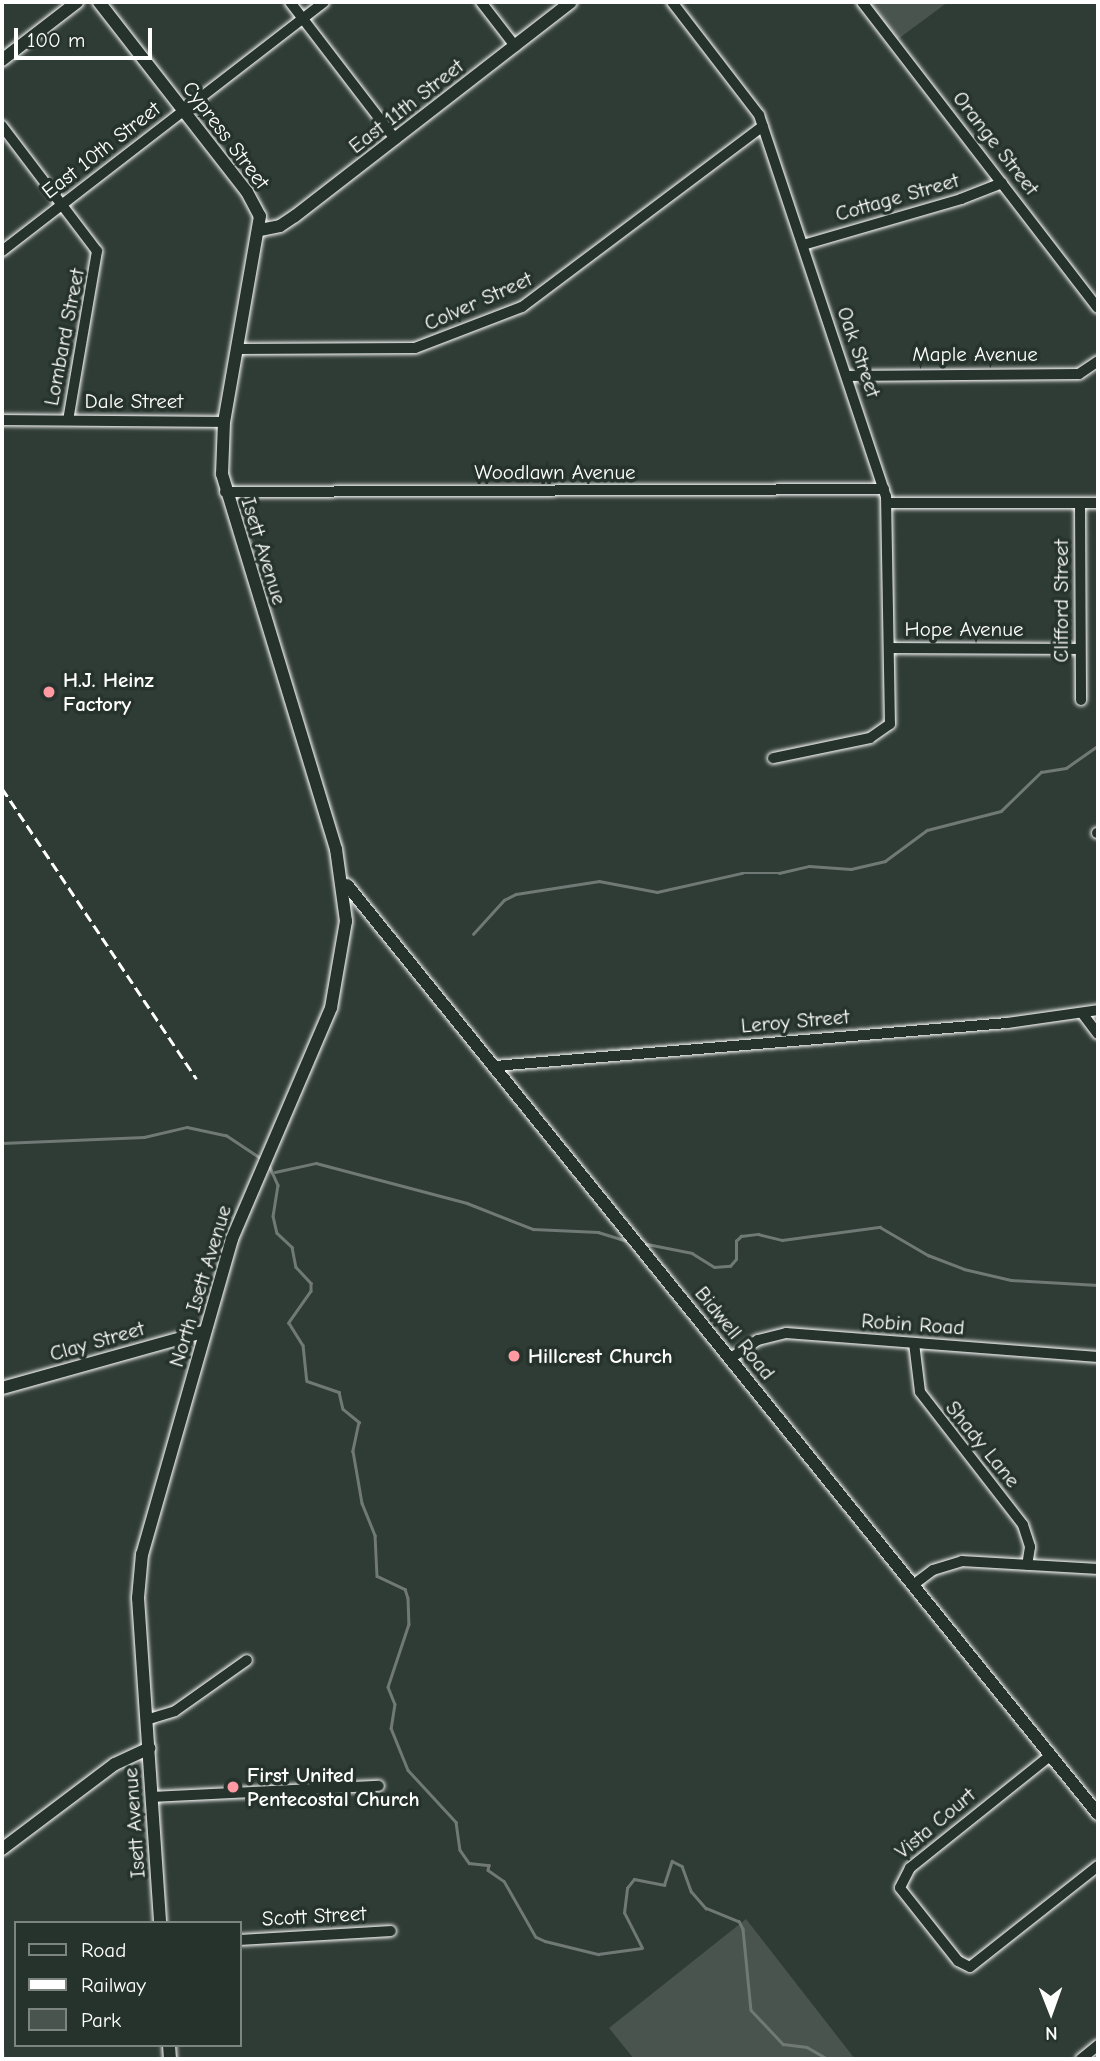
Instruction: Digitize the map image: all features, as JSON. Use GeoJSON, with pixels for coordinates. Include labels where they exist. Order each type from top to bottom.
{"type":"FeatureCollection","features":[{"type":"Feature","properties":{"kind":"street"},"geometry":{"type":"LineString","coordinates":[[2,60],[77,2]]}},
{"type":"Feature","properties":{"kind":"street","name":"Cypress Street"},"geometry":{"type":"LineString","coordinates":[[99,2],[252,200],[260,230]]}},
{"type":"Feature","properties":{"kind":"street"},"geometry":{"type":"LineString","coordinates":[[290,2],[395,139]]}},
{"type":"Feature","properties":{"kind":"street","name":"East 10th Street"},"geometry":{"type":"LineString","coordinates":[[2,251],[324,2]]}},
{"type":"Feature","properties":{"kind":"street"},"geometry":{"type":"LineString","coordinates":[[481,2],[515,46]]}},
{"type":"Feature","properties":{"kind":"street","name":"East 11th Street"},"geometry":{"type":"LineString","coordinates":[[260,230],[288,221],[571,2]]}},
{"type":"Feature","properties":{"kind":"street","name":"Oak Street"},"geometry":{"type":"LineString","coordinates":[[672,2],[763,126],[887,503],[890,724],[870,738],[773,758]]}},
{"type":"Feature","properties":{"kind":"street","name":"Orange Street"},"geometry":{"type":"LineString","coordinates":[[862,2],[1098,308]]}},
{"type":"Feature","properties":{"kind":"street","name":"Lombard Street"},"geometry":{"type":"LineString","coordinates":[[2,126],[95,245],[99,259],[68,420]]}},
{"type":"Feature","properties":{"kind":"street","name":"Colver Street"},"geometry":{"type":"LineString","coordinates":[[237,349],[415,348],[522,307],[763,126]]}},
{"type":"Feature","properties":{"kind":"street","name":"Cottage Street"},"geometry":{"type":"LineString","coordinates":[[803,245],[961,200],[1002,183]]}},
{"type":"Feature","properties":{"kind":"street","name":"Isett Avenue"},"geometry":{"type":"LineString","coordinates":[[260,230],[224,422],[225,492],[342,876]]}},
{"type":"Feature","properties":{"kind":"street","name":"Maple Avenue"},"geometry":{"type":"LineString","coordinates":[[847,376],[1079,374],[1098,361]]}},
{"type":"Feature","properties":{"kind":"street","name":"Dale Street"},"geometry":{"type":"LineString","coordinates":[[2,420],[224,422]]}},
{"type":"Feature","properties":{"kind":"street","name":"Woodlawn Avenue"},"geometry":{"type":"LineString","coordinates":[[225,492],[884,489]]}},
{"type":"Feature","properties":{"kind":"street"},"geometry":{"type":"LineString","coordinates":[[887,503],[1098,503]]}},
{"type":"Feature","properties":{"kind":"street","name":"Clifford Street"},"geometry":{"type":"LineString","coordinates":[[1080,503],[1081,700]]}},
{"type":"Feature","properties":{"kind":"street","name":"Hope Avenue"},"geometry":{"type":"LineString","coordinates":[[890,648],[1080,649]]}},
{"type":"Feature","properties":{"kind":"street","name":"Bidwell Road"},"geometry":{"type":"LineString","coordinates":[[342,876],[359,905],[495,1066],[1096,1808]]}},
{"type":"Feature","properties":{"kind":"street","name":"North Isett Avenue"},"geometry":{"type":"LineString","coordinates":[[146,1720],[139,1570],[203,1332],[240,1216],[333,1003],[346,930],[342,876]]}},
{"type":"Feature","properties":{"kind":"street","name":"Leroy Street"},"geometry":{"type":"LineString","coordinates":[[495,1066],[1098,1010]]}},
{"type":"Feature","properties":{"kind":"street"},"geometry":{"type":"LineString","coordinates":[[1082,1013],[1098,1034]]}},
{"type":"Feature","properties":{"kind":"street","name":"Clay Street"},"geometry":{"type":"LineString","coordinates":[[2,1388],[203,1332]]}},
{"type":"Feature","properties":{"kind":"street","name":"Robin Road"},"geometry":{"type":"LineString","coordinates":[[731,1358],[758,1340],[786,1333],[1098,1357]]}},
{"type":"Feature","properties":{"kind":"street","name":"Shady Lane"},"geometry":{"type":"LineString","coordinates":[[914,1343],[919,1392],[1023,1525],[1030,1547],[1027,1565]]}},
{"type":"Feature","properties":{"kind":"street"},"geometry":{"type":"LineString","coordinates":[[913,1585],[933,1570],[962,1561],[1098,1569]]}},
{"type":"Feature","properties":{"kind":"street"},"geometry":{"type":"LineString","coordinates":[[146,1720],[175,1711],[247,1660]]}},
{"type":"Feature","properties":{"kind":"street","name":"Isett Avenue"},"geometry":{"type":"LineString","coordinates":[[146,1720],[160,1921]]}},
{"type":"Feature","properties":{"kind":"street"},"geometry":{"type":"LineString","coordinates":[[2,1849],[115,1764],[149,1748]]}},
{"type":"Feature","properties":{"kind":"street","name":"Vista Court"},"geometry":{"type":"LineString","coordinates":[[1051,1755],[902,1875],[900,1888],[958,1961],[970,1967],[1098,1866]]}},
{"type":"Feature","properties":{"kind":"street"},"geometry":{"type":"LineString","coordinates":[[151,1797],[379,1786]]}},
{"type":"Feature","properties":{"kind":"street","name":"Scott Street"},"geometry":{"type":"LineString","coordinates":[[242,1940],[391,1931]]}},
{"type":"Feature","properties":{"kind":"street"},"geometry":{"type":"LineString","coordinates":[[1081,2059],[1098,2045]]}},
{"type":"Feature","properties":{"kind":"green space"},"geometry":{"type":"Polygon","coordinates":[[[862,2],[948,2],[894,42],[862,2]]]}},
{"type":"Feature","properties":{"kind":"green space"},"geometry":{"type":"Polygon","coordinates":[[[746,1919],[855,2059],[634,2059],[609,2028],[746,1919]]]}},
{"type":"Feature","properties":{"kind":"waterway"},"geometry":{"type":"LineString","coordinates":[[473,934],[504,900],[516,894],[599,881],[657,892],[742,873],[779,873],[809,866],[851,869],[885,861],[927,830],[1001,811],[1041,772],[1066,768],[1098,746]]}},
{"type":"Feature","properties":{"kind":"waterway"},"geometry":{"type":"LineString","coordinates":[[2,1143],[144,1137],[187,1127],[226,1135],[262,1159]]}},
{"type":"Feature","properties":{"kind":"waterway"},"geometry":{"type":"LineString","coordinates":[[275,1172],[316,1163],[467,1203],[533,1229],[598,1232],[628,1241]]}},
{"type":"Feature","properties":{"kind":"waterway"},"geometry":{"type":"LineString","coordinates":[[269,1165],[278,1185],[273,1216],[277,1233],[292,1247],[296,1267],[311,1283],[311,1291],[289,1323],[303,1345],[307,1381],[339,1392],[343,1409],[359,1422],[353,1451],[362,1503],[375,1535],[377,1576],[405,1589],[408,1598],[409,1624],[388,1687],[395,1704],[391,1728],[408,1770],[456,1822],[460,1850],[469,1863],[489,1865],[488,1870],[504,1881],[536,1937],[545,1941],[598,1954],[642,1948],[624,1913],[627,1888],[634,1879],[664,1885],[672,1861],[682,1866],[691,1891],[706,1908],[739,1921],[743,1929],[751,2010],[783,2044],[807,2047],[828,2059]]}},
{"type":"Feature","properties":{"kind":"waterway"},"geometry":{"type":"LineString","coordinates":[[642,1243],[692,1253],[714,1267],[730,1266],[736,1259],[736,1241],[741,1236],[758,1234],[782,1240],[880,1227],[928,1255],[964,1269],[1011,1280],[1098,1285]]}},
{"type":"Feature","properties":{"kind":"waterway"},"geometry":{"type":"LineString","coordinates":[[2,2033],[3,2059]]}},
{"type":"Feature","properties":{"kind":"railway"},"geometry":{"type":"LineString","coordinates":[[2,788],[197,1079]]}},
{"type":"Feature","properties":{"kind":"place","name":"H.J. Heinz Factory"},"geometry":{"type":"Point","coordinates":[49,692]}},
{"type":"Feature","properties":{"kind":"place","name":"Hillcrest Church"},"geometry":{"type":"Point","coordinates":[514,1356]}},
{"type":"Feature","properties":{"kind":"place","name":"First United Pentecostal Church"},"geometry":{"type":"Point","coordinates":[233,1787]}}]}
